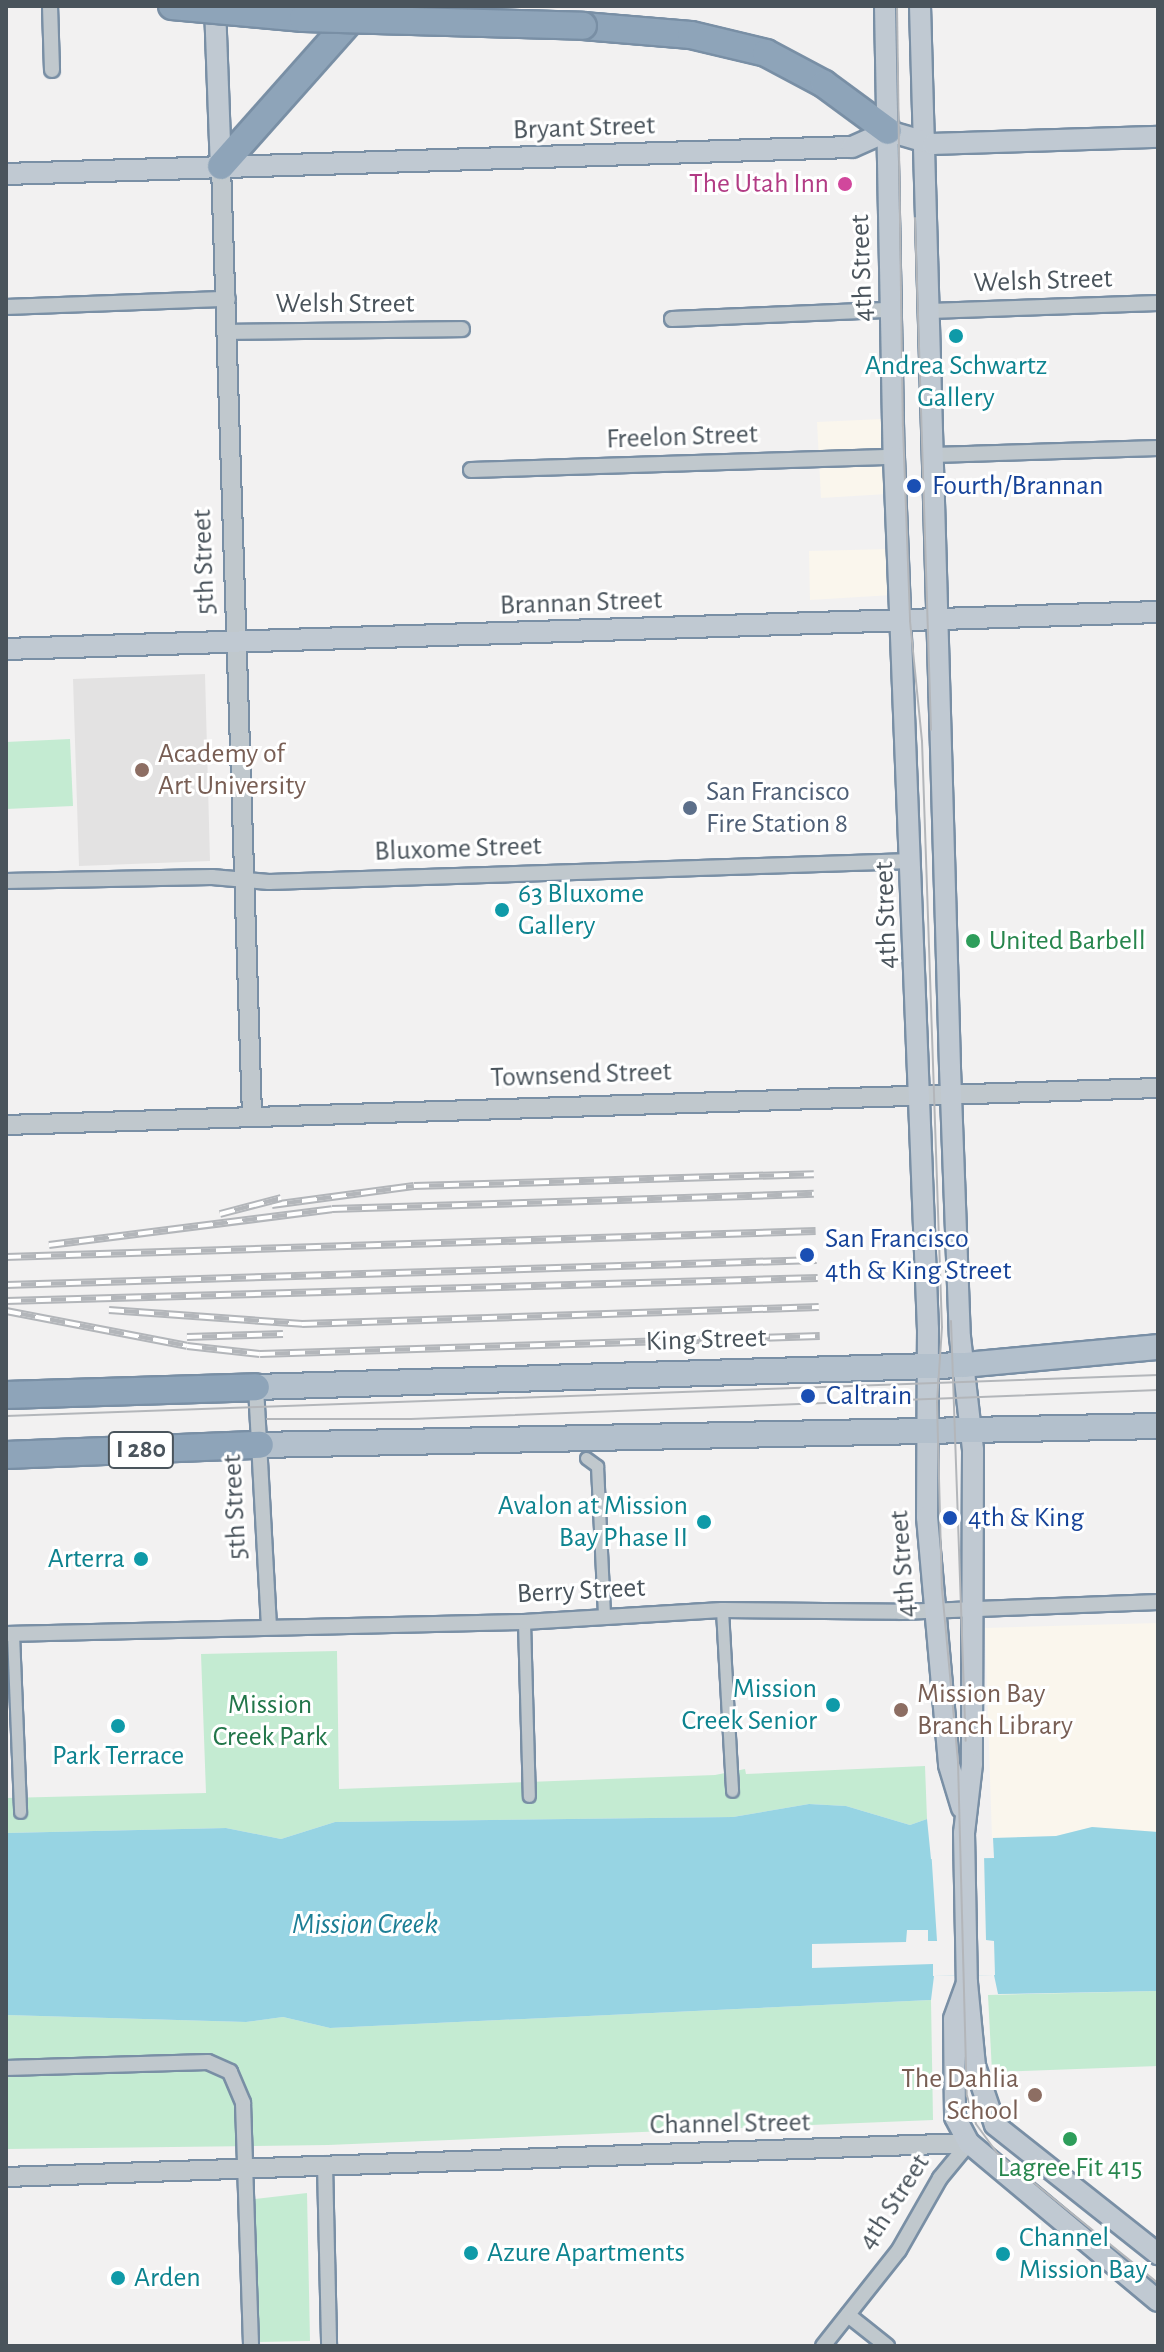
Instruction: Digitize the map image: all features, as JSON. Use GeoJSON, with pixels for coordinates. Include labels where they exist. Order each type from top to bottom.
{"type":"FeatureCollection","features":[{"type":"Feature","properties":{"kind":"highway"},"geometry":{"type":"LineString","coordinates":[[172,6],[303,18],[640,28],[734,43],[824,84],[888,131]]}},
{"type":"Feature","properties":{"kind":"highway"},"geometry":{"type":"LineString","coordinates":[[221,166],[363,6]]}},
{"type":"Feature","properties":{"kind":"highway","name":"I 280"},"geometry":{"type":"LineString","coordinates":[[13,1394],[256,1387]]}},
{"type":"Feature","properties":{"kind":"highway","name":"I 280"},"geometry":{"type":"LineString","coordinates":[[14,1455],[260,1445]]}},
{"type":"Feature","properties":{"kind":"main road","name":"5th Street"},"geometry":{"type":"LineString","coordinates":[[215,6],[221,166]]}},
{"type":"Feature","properties":{"kind":"main road","name":"4th Street"},"geometry":{"type":"LineString","coordinates":[[885,6],[894,457],[912,861],[933,1611],[949,1765],[964,1826]]}},
{"type":"Feature","properties":{"kind":"main road","name":"4th Street"},"geometry":{"type":"LineString","coordinates":[[920,6],[952,1094],[964,1365],[972,1431],[972,1764],[964,1826],[968,1979],[977,2080],[995,2125]]}},
{"type":"Feature","properties":{"kind":"main road","name":"Bryant Street"},"geometry":{"type":"LineString","coordinates":[[6,174],[852,147],[888,131]]}},
{"type":"Feature","properties":{"kind":"main road"},"geometry":{"type":"LineString","coordinates":[[888,131],[925,144],[1158,137]]}},
{"type":"Feature","properties":{"kind":"main road","name":"Brannan Street"},"geometry":{"type":"LineString","coordinates":[[6,649],[1158,612]]}},
{"type":"Feature","properties":{"kind":"main road","name":"King Street"},"geometry":{"type":"LineString","coordinates":[[256,1387],[964,1365],[1158,1347]]}},
{"type":"Feature","properties":{"kind":"main road"},"geometry":{"type":"LineString","coordinates":[[260,1445],[1158,1426]]}},
{"type":"Feature","properties":{"kind":"main road","name":"4th Street"},"geometry":{"type":"LineString","coordinates":[[968,1979],[954,2019],[954,2047],[955,2117],[969,2143]]}},
{"type":"Feature","properties":{"kind":"main road"},"geometry":{"type":"LineString","coordinates":[[1158,2254],[995,2125],[969,2143],[1158,2301]]}},
{"type":"Feature","properties":{"kind":"street"},"geometry":{"type":"LineString","coordinates":[[50,6],[52,70]]}},
{"type":"Feature","properties":{"kind":"street","name":"5th Street"},"geometry":{"type":"LineString","coordinates":[[221,166],[228,299],[235,641],[252,1116]]}},
{"type":"Feature","properties":{"kind":"street"},"geometry":{"type":"LineString","coordinates":[[6,307],[228,299]]}},
{"type":"Feature","properties":{"kind":"street","name":"Welsh Street"},"geometry":{"type":"LineString","coordinates":[[930,311],[1158,303]]}},
{"type":"Feature","properties":{"kind":"street"},"geometry":{"type":"LineString","coordinates":[[672,319],[891,310]]}},
{"type":"Feature","properties":{"kind":"street","name":"Welsh Street"},"geometry":{"type":"LineString","coordinates":[[228,332],[462,329]]}},
{"type":"Feature","properties":{"kind":"street"},"geometry":{"type":"LineString","coordinates":[[932,455],[1158,448]]}},
{"type":"Feature","properties":{"kind":"street","name":"Freelon Street"},"geometry":{"type":"LineString","coordinates":[[471,470],[894,457]]}},
{"type":"Feature","properties":{"kind":"street","name":"Bluxome Street"},"geometry":{"type":"LineString","coordinates":[[6,881],[244,880],[912,861]]}},
{"type":"Feature","properties":{"kind":"street","name":"Townsend Street"},"geometry":{"type":"LineString","coordinates":[[6,1125],[1158,1088]]}},
{"type":"Feature","properties":{"kind":"street","name":"5th Street"},"geometry":{"type":"LineString","coordinates":[[256,1387],[269,1625]]}},
{"type":"Feature","properties":{"kind":"street"},"geometry":{"type":"LineString","coordinates":[[586,1458],[597,1466],[604,1615]]}},
{"type":"Feature","properties":{"kind":"street","name":"Berry Street"},"geometry":{"type":"LineString","coordinates":[[10,1634],[269,1625],[524,1622],[722,1610],[933,1611],[1158,1602]]}},
{"type":"Feature","properties":{"kind":"street"},"geometry":{"type":"LineString","coordinates":[[722,1610],[732,1791]]}},
{"type":"Feature","properties":{"kind":"street"},"geometry":{"type":"LineString","coordinates":[[524,1622],[529,1796]]}},
{"type":"Feature","properties":{"kind":"street"},"geometry":{"type":"LineString","coordinates":[[10,1634],[20,1812]]}},
{"type":"Feature","properties":{"kind":"street"},"geometry":{"type":"LineString","coordinates":[[6,2068],[224,2065],[243,2103],[251,2346]]}},
{"type":"Feature","properties":{"kind":"street","name":"Channel Street"},"geometry":{"type":"LineString","coordinates":[[6,2177],[325,2164],[915,2149],[969,2143]]}},
{"type":"Feature","properties":{"kind":"street","name":"4th Street"},"geometry":{"type":"LineString","coordinates":[[823,2346],[899,2250],[940,2178],[969,2143]]}},
{"type":"Feature","properties":{"kind":"street"},"geometry":{"type":"LineString","coordinates":[[325,2164],[329,2346]]}},
{"type":"Feature","properties":{"kind":"street"},"geometry":{"type":"LineString","coordinates":[[848,2315],[887,2346]]}},
{"type":"Feature","properties":{"kind":"shaded area"},"geometry":{"type":"Polygon","coordinates":[[[882,419],[887,494],[821,498],[817,422],[882,419]]]}},
{"type":"Feature","properties":{"kind":"shaded area"},"geometry":{"type":"Polygon","coordinates":[[[890,549],[892,595],[810,600],[809,551],[890,549]]]}},
{"type":"Feature","properties":{"kind":"shaded area","name":"Academy of Art University"},"geometry":{"type":"Polygon","coordinates":[[[205,674],[210,861],[79,866],[73,679],[205,674]]]}},
{"type":"Feature","properties":{"kind":"shaded area"},"geometry":{"type":"Polygon","coordinates":[[[1158,1623],[1158,1832],[1092,1827],[1056,1836],[992,1838],[985,1628],[1158,1623]]]}},
{"type":"Feature","properties":{"kind":"green space"},"geometry":{"type":"Polygon","coordinates":[[[70,739],[73,806],[6,809],[6,742],[70,739]]]}},
{"type":"Feature","properties":{"kind":"green space","name":"Mission Creek Park"},"geometry":{"type":"Polygon","coordinates":[[[337,1651],[339,1789],[715,1775],[745,1769],[746,1774],[925,1766],[927,1819],[910,1825],[846,1806],[809,1804],[733,1817],[335,1822],[281,1839],[226,1828],[6,1833],[6,1798],[206,1793],[201,1654],[337,1651]]]}},
{"type":"Feature","properties":{"kind":"green space"},"geometry":{"type":"Polygon","coordinates":[[[1158,1991],[1158,2066],[992,2072],[988,1995],[1158,1991]]]}},
{"type":"Feature","properties":{"kind":"green space"},"geometry":{"type":"Polygon","coordinates":[[[931,2000],[933,2120],[328,2145],[6,2149],[6,2015],[246,2022],[283,2017],[330,2028],[931,2000]]]}},
{"type":"Feature","properties":{"kind":"green space"},"geometry":{"type":"Polygon","coordinates":[[[307,2193],[310,2341],[258,2342],[255,2199],[307,2193]]]}},
{"type":"Feature","properties":{"kind":"water","name":"Mission Creek"},"geometry":{"type":"Polygon","coordinates":[[[809,1804],[846,1806],[910,1825],[927,1819],[931,1859],[994,1858],[993,1838],[1056,1836],[1092,1827],[1158,1832],[1158,1991],[998,1994],[994,1975],[934,1976],[931,2000],[330,2028],[283,2017],[246,2022],[6,2015],[6,1833],[226,1828],[281,1839],[335,1822],[733,1817],[809,1804]]]}},
{"type":"Feature","properties":{"kind":"pier"},"geometry":{"type":"Polygon","coordinates":[[[930,1833],[935,1855],[984,1854],[986,1940],[994,1941],[995,1975],[933,1976],[933,1964],[812,1968],[812,1944],[906,1942],[907,1930],[928,1930],[928,1941],[937,1941],[930,1833]]]}},
{"type":"Feature","properties":{"kind":"tram line"},"geometry":{"type":"LineString","coordinates":[[897,6],[903,427],[910,621],[922,741],[942,1327],[937,1402],[942,1589],[958,1762],[967,2096],[976,2124],[996,2152],[1158,2283]]}},
{"type":"Feature","properties":{"kind":"tram line"},"geometry":{"type":"LineString","coordinates":[[915,218],[931,730]]}},
{"type":"Feature","properties":{"kind":"tram line"},"geometry":{"type":"LineString","coordinates":[[951,1321],[966,1741]]}},
{"type":"Feature","properties":{"kind":"tram line"},"geometry":{"type":"LineString","coordinates":[[6,1416],[1158,1375]]}},
{"type":"Feature","properties":{"kind":"tram line"},"geometry":{"type":"LineString","coordinates":[[267,1419],[411,1419],[1158,1390]]}},
{"type":"Feature","properties":{"kind":"railway"},"geometry":{"type":"LineString","coordinates":[[272,1205],[414,1186],[814,1174]]}},
{"type":"Feature","properties":{"kind":"railway"},"geometry":{"type":"LineString","coordinates":[[49,1245],[332,1209],[814,1194]]}},
{"type":"Feature","properties":{"kind":"railway"},"geometry":{"type":"LineString","coordinates":[[220,1214],[281,1198]]}},
{"type":"Feature","properties":{"kind":"railway"},"geometry":{"type":"LineString","coordinates":[[6,1257],[816,1231]]}},
{"type":"Feature","properties":{"kind":"railway"},"geometry":{"type":"LineString","coordinates":[[6,1285],[817,1260]]}},
{"type":"Feature","properties":{"kind":"railway"},"geometry":{"type":"LineString","coordinates":[[6,1301],[818,1278]]}},
{"type":"Feature","properties":{"kind":"railway"},"geometry":{"type":"LineString","coordinates":[[109,1310],[302,1324],[819,1307]]}},
{"type":"Feature","properties":{"kind":"railway"},"geometry":{"type":"LineString","coordinates":[[6,1311],[187,1346],[260,1354],[820,1336]]}},
{"type":"Feature","properties":{"kind":"railway"},"geometry":{"type":"LineString","coordinates":[[187,1337],[283,1334]]}},
{"type":"Feature","properties":{"kind":"place","name":"The Utah Inn"},"geometry":{"type":"Point","coordinates":[845,184]}},
{"type":"Feature","properties":{"kind":"place","name":"Andrea Schwartz Gallery"},"geometry":{"type":"Point","coordinates":[956,336]}},
{"type":"Feature","properties":{"kind":"place","name":"Fourth/Brannan"},"geometry":{"type":"Point","coordinates":[914,486]}},
{"type":"Feature","properties":{"kind":"place","name":"Academy of Art University"},"geometry":{"type":"Point","coordinates":[142,770]}},
{"type":"Feature","properties":{"kind":"place","name":"San Francisco Fire Station 8"},"geometry":{"type":"Point","coordinates":[690,808]}},
{"type":"Feature","properties":{"kind":"place","name":"63 Bluxome Gallery"},"geometry":{"type":"Point","coordinates":[502,910]}},
{"type":"Feature","properties":{"kind":"place","name":"United Barbell"},"geometry":{"type":"Point","coordinates":[973,941]}},
{"type":"Feature","properties":{"kind":"place","name":"San Francisco 4th & King Street"},"geometry":{"type":"Point","coordinates":[807,1255]}},
{"type":"Feature","properties":{"kind":"place","name":"Caltrain"},"geometry":{"type":"Point","coordinates":[808,1396]}},
{"type":"Feature","properties":{"kind":"place","name":"4th & King"},"geometry":{"type":"Point","coordinates":[950,1518]}},
{"type":"Feature","properties":{"kind":"place","name":"Avalon at Mission Bay Phase II"},"geometry":{"type":"Point","coordinates":[704,1522]}},
{"type":"Feature","properties":{"kind":"place","name":"Arterra"},"geometry":{"type":"Point","coordinates":[141,1559]}},
{"type":"Feature","properties":{"kind":"place","name":"Mission Creek Senior"},"geometry":{"type":"Point","coordinates":[833,1705]}},
{"type":"Feature","properties":{"kind":"place","name":"Mission Bay Branch Library"},"geometry":{"type":"Point","coordinates":[901,1710]}},
{"type":"Feature","properties":{"kind":"place","name":"Park Terrace"},"geometry":{"type":"Point","coordinates":[118,1726]}},
{"type":"Feature","properties":{"kind":"place","name":"The Dahlia School"},"geometry":{"type":"Point","coordinates":[1035,2095]}},
{"type":"Feature","properties":{"kind":"place","name":"Lagree Fit 415"},"geometry":{"type":"Point","coordinates":[1070,2139]}},
{"type":"Feature","properties":{"kind":"place","name":"Azure Apartments"},"geometry":{"type":"Point","coordinates":[471,2253]}},
{"type":"Feature","properties":{"kind":"place","name":"Channel Mission Bay"},"geometry":{"type":"Point","coordinates":[1003,2254]}},
{"type":"Feature","properties":{"kind":"place","name":"Arden"},"geometry":{"type":"Point","coordinates":[118,2278]}}]}
